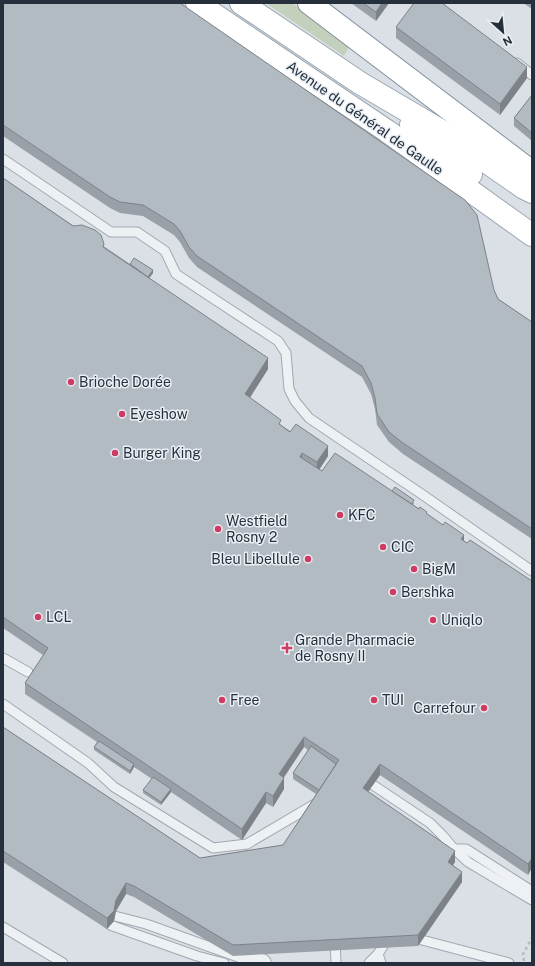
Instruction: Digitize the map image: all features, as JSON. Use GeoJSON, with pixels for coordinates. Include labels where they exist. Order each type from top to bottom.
{"type":"FeatureCollection","features":[{"type":"Feature","properties":{"kind":"main road","name":"Avenue du Général de Gaulle"},"geometry":{"type":"LineString","coordinates":[[197,3],[387,131],[532,234]]}},
{"type":"Feature","properties":{"kind":"main road","name":"Avenue du Général de Gaulle"},"geometry":{"type":"LineString","coordinates":[[241,3],[360,83],[445,133],[532,192]]}},
{"type":"Feature","properties":{"kind":"main road"},"geometry":{"type":"LineString","coordinates":[[309,3],[532,172]]}},
{"type":"Feature","properties":{"kind":"main road","name":"Avenue du Général de Gaulle"},"geometry":{"type":"LineString","coordinates":[[360,83],[532,224]]}},
{"type":"Feature","properties":{"kind":"lane"},"geometry":{"type":"LineString","coordinates":[[507,56],[532,75]]}},
{"type":"Feature","properties":{"kind":"lane"},"geometry":{"type":"LineString","coordinates":[[3,159],[111,232],[137,232],[166,251],[176,274],[278,341],[286,352],[289,389],[295,401],[309,418],[532,571]]}},
{"type":"Feature","properties":{"kind":"lane"},"geometry":{"type":"LineString","coordinates":[[3,658],[28,672]]}},
{"type":"Feature","properties":{"kind":"lane"},"geometry":{"type":"LineString","coordinates":[[3,704],[88,763],[114,787],[213,848],[247,844],[318,803]]}},
{"type":"Feature","properties":{"kind":"lane"},"geometry":{"type":"LineString","coordinates":[[373,785],[430,824],[444,836],[454,849],[468,862],[532,900]]}},
{"type":"Feature","properties":{"kind":"lane"},"geometry":{"type":"LineString","coordinates":[[444,836],[441,860],[454,849],[466,849],[532,891]]}},
{"type":"Feature","properties":{"kind":"lane"},"geometry":{"type":"LineString","coordinates":[[98,913],[110,904]]}},
{"type":"Feature","properties":{"kind":"lane"},"geometry":{"type":"LineString","coordinates":[[98,913],[110,925],[197,956],[224,963]]}},
{"type":"Feature","properties":{"kind":"lane"},"geometry":{"type":"LineString","coordinates":[[98,913],[146,924],[254,963]]}},
{"type":"Feature","properties":{"kind":"lane"},"geometry":{"type":"LineString","coordinates":[[3,927],[63,963]]}},
{"type":"Feature","properties":{"kind":"lane"},"geometry":{"type":"LineString","coordinates":[[369,963],[379,959],[395,928]]}},
{"type":"Feature","properties":{"kind":"lane"},"geometry":{"type":"LineString","coordinates":[[422,940],[509,963]]}},
{"type":"Feature","properties":{"kind":"lane"},"geometry":{"type":"LineString","coordinates":[[336,941],[336,963]]}},
{"type":"Feature","properties":{"kind":"path"},"geometry":{"type":"LineString","coordinates":[[524,963],[523,954],[532,938]]}},
{"type":"Feature","properties":{"kind":"green space"},"geometry":{"type":"Polygon","coordinates":[[[266,3],[292,3],[350,45],[344,56],[266,3]]]}},
{"type":"Feature","properties":{"kind":"building"},"geometry":{"type":"Polygon","coordinates":[[[3,3],[180,3],[465,200],[477,215],[494,290],[498,299],[532,322],[532,529],[403,443],[389,432],[377,414],[371,383],[362,366],[197,256],[189,247],[180,231],[174,224],[143,205],[120,202],[110,197],[3,125],[3,3]]]}},
{"type":"Feature","properties":{"kind":"building"},"geometry":{"type":"Polygon","coordinates":[[[363,3],[382,3],[376,12],[363,3]]]}},
{"type":"Feature","properties":{"kind":"building"},"geometry":{"type":"Polygon","coordinates":[[[414,3],[442,3],[527,67],[500,104],[396,27],[414,3]]]}},
{"type":"Feature","properties":{"kind":"building"},"geometry":{"type":"Polygon","coordinates":[[[532,95],[532,133],[514,118],[532,95]]]}},
{"type":"Feature","properties":{"kind":"building","name":"Westfield Rosny 2"},"geometry":{"type":"Polygon","coordinates":[[[3,178],[73,226],[82,225],[95,230],[101,235],[104,244],[103,247],[268,358],[245,394],[281,420],[279,424],[290,432],[296,424],[328,446],[317,462],[302,453],[300,457],[322,471],[335,453],[419,509],[420,507],[443,525],[445,522],[464,535],[461,539],[467,543],[470,540],[532,581],[532,858],[528,864],[380,764],[363,788],[455,851],[448,862],[462,872],[418,935],[233,945],[134,886],[126,883],[116,900],[114,911],[107,918],[3,851],[3,727],[200,858],[283,845],[339,760],[304,737],[279,774],[284,778],[273,796],[266,792],[242,829],[25,683],[48,648],[3,617],[3,178]]]}},
{"type":"Feature","properties":{"kind":"building"},"geometry":{"type":"Polygon","coordinates":[[[134,258],[153,270],[148,277],[130,264],[134,258]]]}},
{"type":"Feature","properties":{"kind":"building"},"geometry":{"type":"Polygon","coordinates":[[[395,487],[414,500],[412,504],[392,491],[395,487]]]}},
{"type":"Feature","properties":{"kind":"building"},"geometry":{"type":"Polygon","coordinates":[[[99,741],[134,764],[130,771],[94,747],[99,741]]]}},
{"type":"Feature","properties":{"kind":"building"},"geometry":{"type":"Polygon","coordinates":[[[311,746],[336,764],[319,790],[293,773],[311,746]]]}},
{"type":"Feature","properties":{"kind":"building"},"geometry":{"type":"Polygon","coordinates":[[[153,777],[171,789],[161,802],[143,790],[153,777]]]}},
{"type":"Feature","properties":{"kind":"place","name":"Brioche Dorée"},"geometry":{"type":"Point","coordinates":[71,382]}},
{"type":"Feature","properties":{"kind":"place","name":"Eyeshow"},"geometry":{"type":"Point","coordinates":[122,414]}},
{"type":"Feature","properties":{"kind":"place","name":"Burger King"},"geometry":{"type":"Point","coordinates":[115,453]}},
{"type":"Feature","properties":{"kind":"place","name":"KFC"},"geometry":{"type":"Point","coordinates":[340,515]}},
{"type":"Feature","properties":{"kind":"place","name":"Westfield Rosny 2"},"geometry":{"type":"Point","coordinates":[218,529]}},
{"type":"Feature","properties":{"kind":"place","name":"CIC"},"geometry":{"type":"Point","coordinates":[383,547]}},
{"type":"Feature","properties":{"kind":"place","name":"Bleu Libellule"},"geometry":{"type":"Point","coordinates":[308,559]}},
{"type":"Feature","properties":{"kind":"place","name":"BigM"},"geometry":{"type":"Point","coordinates":[414,569]}},
{"type":"Feature","properties":{"kind":"place","name":"Bershka"},"geometry":{"type":"Point","coordinates":[393,592]}},
{"type":"Feature","properties":{"kind":"place","name":"LCL"},"geometry":{"type":"Point","coordinates":[38,617]}},
{"type":"Feature","properties":{"kind":"place","name":"Uniqlo"},"geometry":{"type":"Point","coordinates":[433,620]}},
{"type":"Feature","properties":{"kind":"place","name":"Grande Pharmacie de Rosny II"},"geometry":{"type":"Point","coordinates":[287,648]}},
{"type":"Feature","properties":{"kind":"place","name":"Free"},"geometry":{"type":"Point","coordinates":[222,700]}},
{"type":"Feature","properties":{"kind":"place","name":"TUI"},"geometry":{"type":"Point","coordinates":[374,700]}},
{"type":"Feature","properties":{"kind":"place","name":"Carrefour"},"geometry":{"type":"Point","coordinates":[484,708]}}]}
